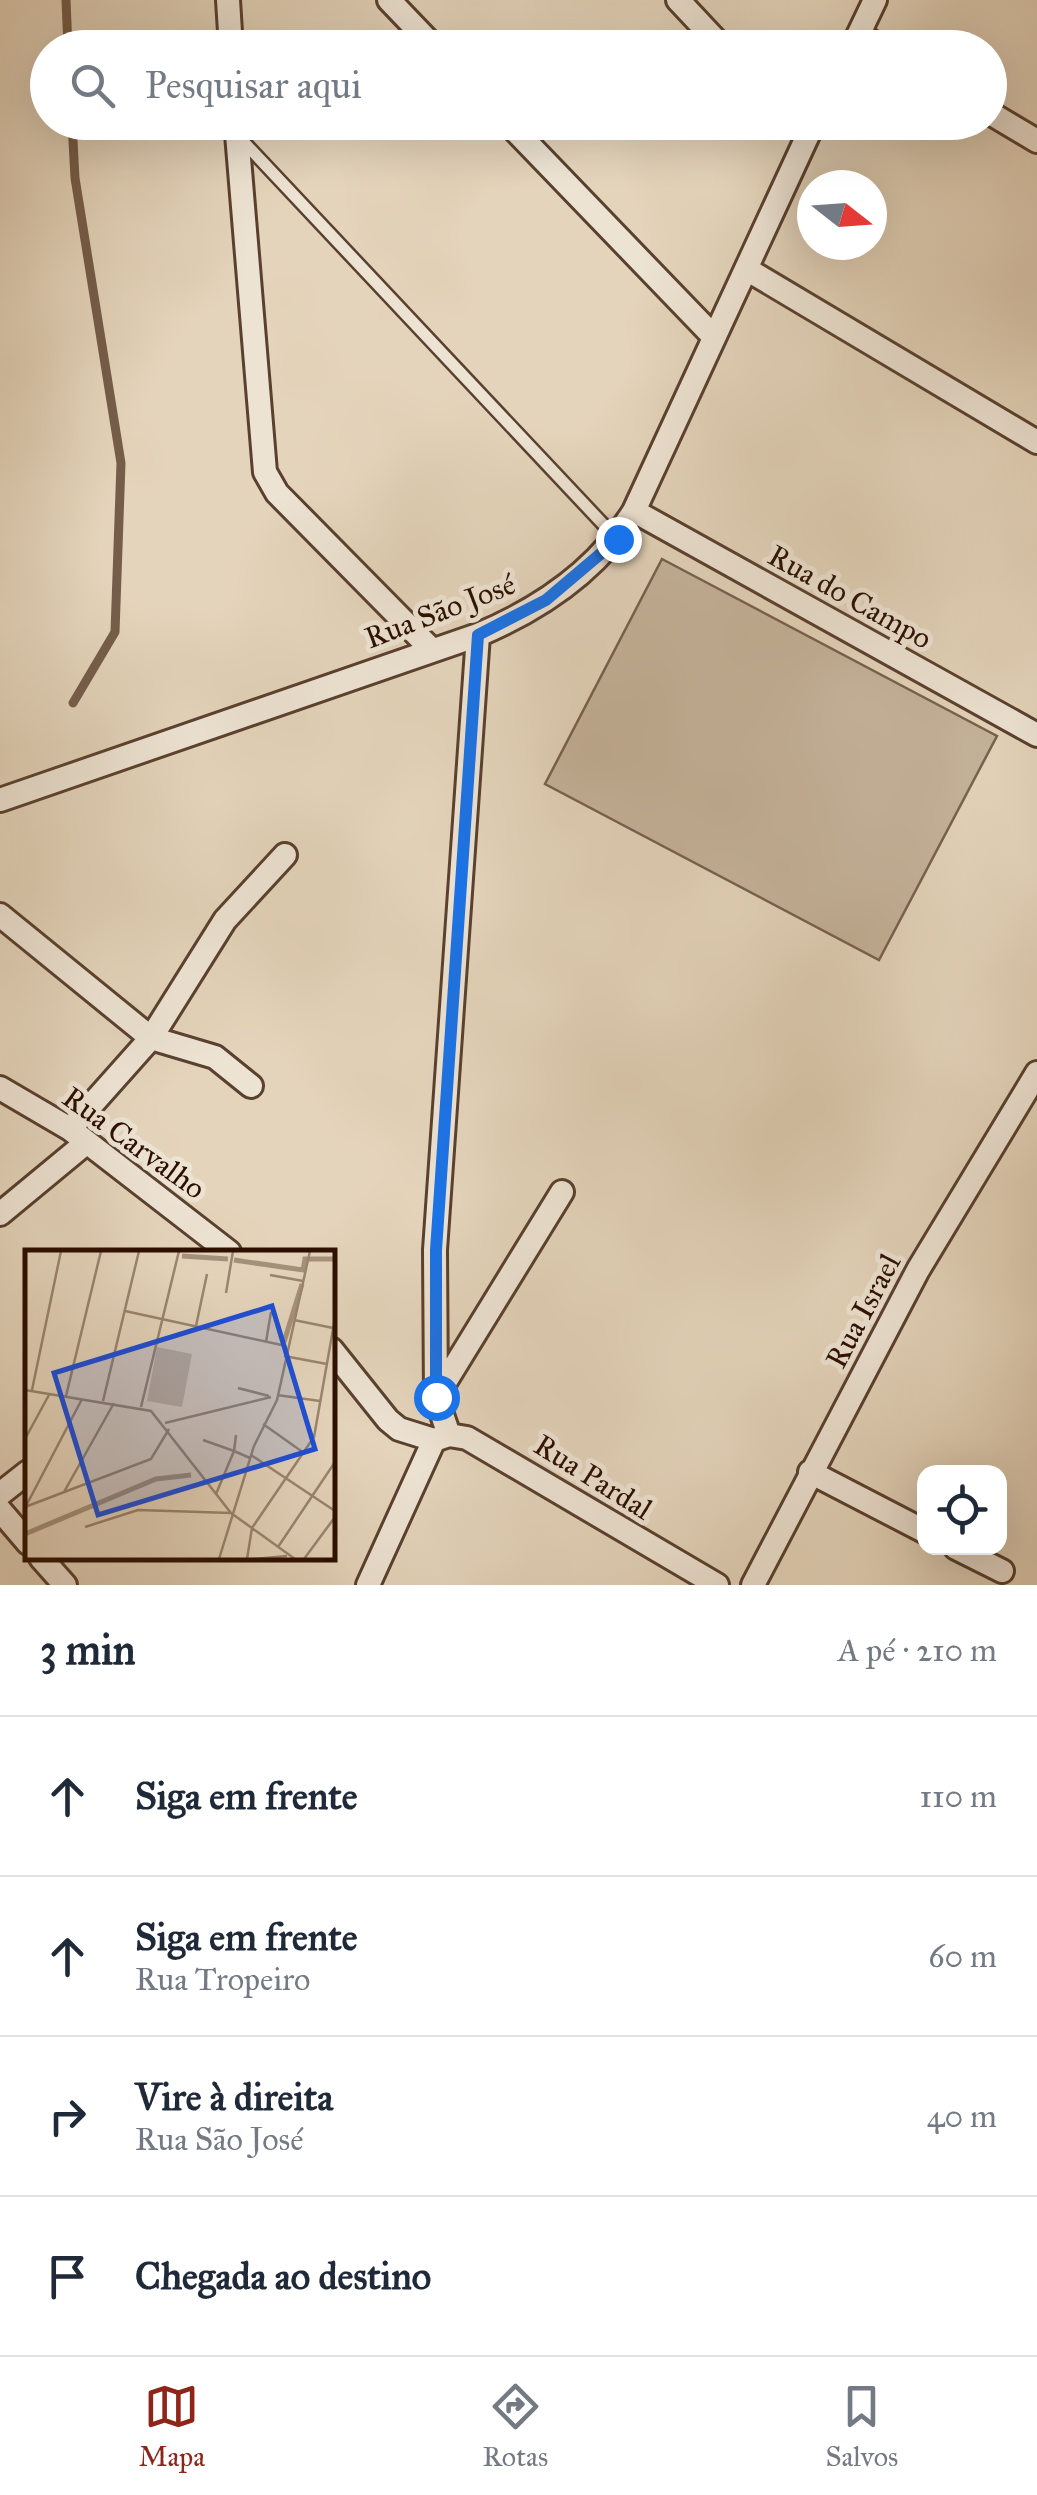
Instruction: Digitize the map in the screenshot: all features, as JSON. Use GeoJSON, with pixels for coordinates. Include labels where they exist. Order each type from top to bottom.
{"type":"FeatureCollection","features":[{"type":"Feature","properties":{"kind":"street"},"geometry":{"type":"LineString","coordinates":[[228,0],[230,30]]}},
{"type":"Feature","properties":{"kind":"street"},"geometry":{"type":"LineString","coordinates":[[389,0],[418,30]]}},
{"type":"Feature","properties":{"kind":"street"},"geometry":{"type":"LineString","coordinates":[[678,0],[706,30]]}},
{"type":"Feature","properties":{"kind":"street"},"geometry":{"type":"LineString","coordinates":[[861,30],[875,0]]}},
{"type":"Feature","properties":{"kind":"street"},"geometry":{"type":"LineString","coordinates":[[1007,122],[1037,141]]}},
{"type":"Feature","properties":{"kind":"street"},"geometry":{"type":"LineString","coordinates":[[237,140],[265,472],[277,494],[431,649]]}},
{"type":"Feature","properties":{"kind":"street"},"geometry":{"type":"LineString","coordinates":[[524,140],[714,338]]}},
{"type":"Feature","properties":{"kind":"street","name":"Rua São José"},"geometry":{"type":"LineString","coordinates":[[0,800],[478,635],[546,600],[618,539],[634,512],[748,270],[801,140]]}},
{"type":"Feature","properties":{"kind":"street"},"geometry":{"type":"LineString","coordinates":[[748,270],[1037,442]]}},
{"type":"Feature","properties":{"kind":"street","name":"Rua do Campo"},"geometry":{"type":"LineString","coordinates":[[634,512],[1037,735]]}},
{"type":"Feature","properties":{"kind":"street"},"geometry":{"type":"LineString","coordinates":[[368,1585],[442,1438],[436,1397],[436,1250],[478,635]]}},
{"type":"Feature","properties":{"kind":"street"},"geometry":{"type":"LineString","coordinates":[[0,1214],[78,1135],[150,1038],[226,920],[284,854]]}},
{"type":"Feature","properties":{"kind":"street"},"geometry":{"type":"LineString","coordinates":[[0,916],[150,1038],[215,1056],[251,1086]]}},
{"type":"Feature","properties":{"kind":"street","name":"Rua Israel"},"geometry":{"type":"LineString","coordinates":[[753,1585],[918,1270],[1037,1073]]}},
{"type":"Feature","properties":{"kind":"street","name":"Rua Carvalho"},"geometry":{"type":"LineString","coordinates":[[0,1088],[78,1135],[226,1250]]}},
{"type":"Feature","properties":{"kind":"street"},"geometry":{"type":"LineString","coordinates":[[436,1397],[562,1192]]}},
{"type":"Feature","properties":{"kind":"street"},"geometry":{"type":"LineString","coordinates":[[335,1354],[399,1429],[442,1438]]}},
{"type":"Feature","properties":{"kind":"street","name":"Rua Pardal"},"geometry":{"type":"LineString","coordinates":[[442,1438],[467,1438],[502,1456],[673,1575],[717,1585]]}},
{"type":"Feature","properties":{"kind":"street"},"geometry":{"type":"LineString","coordinates":[[810,1472],[917,1527]]}},
{"type":"Feature","properties":{"kind":"street"},"geometry":{"type":"LineString","coordinates":[[0,1494],[25,1474]]}},
{"type":"Feature","properties":{"kind":"street"},"geometry":{"type":"LineString","coordinates":[[0,1510],[25,1539]]}},
{"type":"Feature","properties":{"kind":"street"},"geometry":{"type":"LineString","coordinates":[[970,1555],[1002,1571]]}},
{"type":"Feature","properties":{"kind":"street"},"geometry":{"type":"LineString","coordinates":[[43,1560],[65,1585]]}},
{"type":"Feature","properties":{"kind":"lane"},"geometry":{"type":"LineString","coordinates":[[246,140],[618,539]]}},
{"type":"Feature","properties":{"kind":"shaded area"},"geometry":{"type":"Polygon","coordinates":[[[662,559],[997,736],[879,960],[545,784],[662,559]]]}},
{"type":"Feature","properties":{"kind":"waterway"},"geometry":{"type":"LineString","coordinates":[[66,0],[67,30]]}},
{"type":"Feature","properties":{"kind":"waterway"},"geometry":{"type":"LineString","coordinates":[[73,140],[75,178],[121,463],[115,632],[73,703]]}},
{"type":"Feature","properties":{"kind":"route"},"geometry":{"type":"LineString","coordinates":[[436,1397],[436,1250],[478,635],[512,621],[546,600],[618,539]]}}]}
